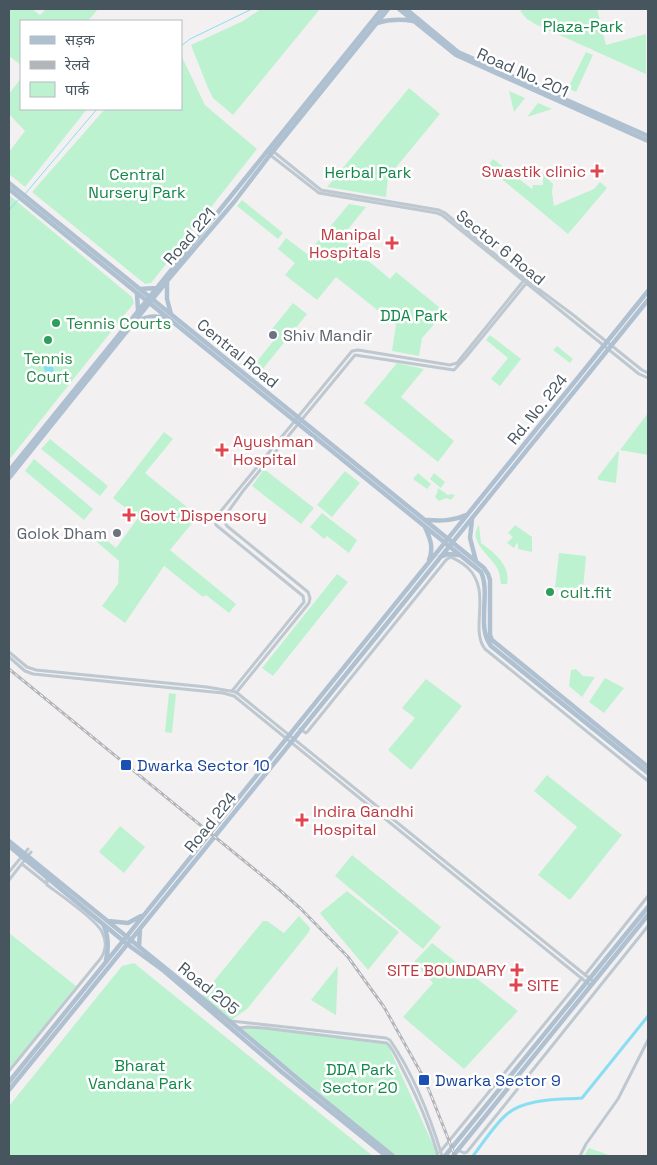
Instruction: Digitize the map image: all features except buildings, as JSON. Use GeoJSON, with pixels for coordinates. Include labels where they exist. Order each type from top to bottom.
{"type":"FeatureCollection","features":[{"type":"Feature","properties":{"kind":"main road"},"geometry":{"type":"LineString","coordinates":[[270,152],[380,9]]}},
{"type":"Feature","properties":{"kind":"main road","name":"Road 221"},"geometry":{"type":"LineString","coordinates":[[9,478],[113,352],[156,288],[388,9]]}},
{"type":"Feature","properties":{"kind":"main road","name":"Road No. 201"},"geometry":{"type":"LineString","coordinates":[[399,9],[424,31],[468,62],[648,141]]}},
{"type":"Feature","properties":{"kind":"main road"},"geometry":{"type":"LineString","coordinates":[[406,9],[424,31]]}},
{"type":"Feature","properties":{"kind":"main road"},"geometry":{"type":"LineString","coordinates":[[376,23],[396,19],[415,22]]}},
{"type":"Feature","properties":{"kind":"main road","name":"Road No. 201"},"geometry":{"type":"LineString","coordinates":[[424,31],[458,52],[648,136]]}},
{"type":"Feature","properties":{"kind":"main road"},"geometry":{"type":"LineString","coordinates":[[610,132],[614,126]]}},
{"type":"Feature","properties":{"kind":"main road","name":"Road 221"},"geometry":{"type":"LineString","coordinates":[[9,471],[98,356],[138,310],[167,281],[234,202],[270,152]]}},
{"type":"Feature","properties":{"kind":"main road","name":"Central Road"},"geometry":{"type":"LineString","coordinates":[[9,183],[12,190],[449,542]]}},
{"type":"Feature","properties":{"kind":"main road"},"geometry":{"type":"LineString","coordinates":[[134,322],[144,317],[170,317],[167,281]]}},
{"type":"Feature","properties":{"kind":"main road"},"geometry":{"type":"LineString","coordinates":[[138,310],[138,291],[156,288]]}},
{"type":"Feature","properties":{"kind":"main road","name":"Rd. No. 224"},"geometry":{"type":"LineString","coordinates":[[449,542],[472,518],[526,454],[648,291]]}},
{"type":"Feature","properties":{"kind":"main road"},"geometry":{"type":"LineString","coordinates":[[637,295],[642,299]]}},
{"type":"Feature","properties":{"kind":"main road","name":"Rd. No. 224"},"geometry":{"type":"LineString","coordinates":[[449,542],[468,514],[648,300]]}},
{"type":"Feature","properties":{"kind":"main road"},"geometry":{"type":"LineString","coordinates":[[428,563],[432,546],[425,523],[459,518],[468,514]]}},
{"type":"Feature","properties":{"kind":"main road"},"geometry":{"type":"LineString","coordinates":[[472,518],[470,538],[476,562]]}},
{"type":"Feature","properties":{"kind":"main road"},"geometry":{"type":"LineString","coordinates":[[449,542],[460,555],[481,572],[484,578],[485,635],[490,646],[620,748],[648,767]]}},
{"type":"Feature","properties":{"kind":"main road"},"geometry":{"type":"LineString","coordinates":[[449,542],[476,562],[488,574],[490,580],[490,635],[492,640],[648,773]]}},
{"type":"Feature","properties":{"kind":"main road","name":"Road 224"},"geometry":{"type":"LineString","coordinates":[[9,1090],[127,940],[145,914],[290,738],[300,729],[438,560],[449,542]]}},
{"type":"Feature","properties":{"kind":"main road","name":"Road 224"},"geometry":{"type":"LineString","coordinates":[[9,1082],[106,961],[140,928],[428,563],[449,542]]}},
{"type":"Feature","properties":{"kind":"main road"},"geometry":{"type":"LineString","coordinates":[[442,566],[438,560],[452,554],[460,555]]}},
{"type":"Feature","properties":{"kind":"main road","name":"Road 205"},"geometry":{"type":"LineString","coordinates":[[9,841],[104,922]]}},
{"type":"Feature","properties":{"kind":"main road","name":"Road 205"},"geometry":{"type":"LineString","coordinates":[[9,846],[26,856],[47,878],[127,940],[393,1156]]}},
{"type":"Feature","properties":{"kind":"main road"},"geometry":{"type":"LineString","coordinates":[[444,1156],[613,958],[644,918],[648,907]]}},
{"type":"Feature","properties":{"kind":"main road"},"geometry":{"type":"LineString","coordinates":[[106,961],[109,941],[104,922],[128,922],[145,914]]}},
{"type":"Feature","properties":{"kind":"main road"},"geometry":{"type":"LineString","coordinates":[[644,918],[648,926]]}},
{"type":"Feature","properties":{"kind":"main road"},"geometry":{"type":"LineString","coordinates":[[453,1156],[644,918]]}},
{"type":"Feature","properties":{"kind":"main road"},"geometry":{"type":"LineString","coordinates":[[139,947],[140,928]]}},
{"type":"Feature","properties":{"kind":"main road","name":"Road 205"},"geometry":{"type":"LineString","coordinates":[[127,940],[139,947],[230,1021],[237,1030],[283,1073],[386,1156]]}},
{"type":"Feature","properties":{"kind":"street","name":"Sector 6 Road"},"geometry":{"type":"LineString","coordinates":[[270,152],[321,190],[445,213],[525,281],[608,346],[648,373]]}},
{"type":"Feature","properties":{"kind":"street"},"geometry":{"type":"LineString","coordinates":[[233,693],[289,628],[309,603],[310,598],[308,592],[227,526],[224,518],[243,491],[349,354],[355,350],[450,365],[456,363],[525,281]]}},
{"type":"Feature","properties":{"kind":"street","name":"Sector 6 Road"},"geometry":{"type":"LineString","coordinates":[[608,346],[639,374],[648,378]]}},
{"type":"Feature","properties":{"kind":"street"},"geometry":{"type":"LineString","coordinates":[[233,693],[304,602],[304,599],[303,596],[216,525],[214,520],[298,421]]}},
{"type":"Feature","properties":{"kind":"street"},"geometry":{"type":"LineString","coordinates":[[300,729],[306,733],[308,731],[449,557],[466,567],[475,576],[479,587],[480,637],[485,649],[648,781]]}},
{"type":"Feature","properties":{"kind":"street"},"geometry":{"type":"LineString","coordinates":[[9,652],[27,666],[36,670],[233,693],[591,983]]}},
{"type":"Feature","properties":{"kind":"street"},"geometry":{"type":"LineString","coordinates":[[9,657],[25,671],[33,674],[233,693]]}},
{"type":"Feature","properties":{"kind":"street"},"geometry":{"type":"LineString","coordinates":[[9,872],[26,856]]}},
{"type":"Feature","properties":{"kind":"street"},"geometry":{"type":"LineString","coordinates":[[9,880],[26,856]]}},
{"type":"Feature","properties":{"kind":"street"},"geometry":{"type":"LineString","coordinates":[[9,1071],[105,950],[103,934],[99,927],[47,884],[26,856]]}},
{"type":"Feature","properties":{"kind":"street"},"geometry":{"type":"LineString","coordinates":[[47,878],[47,884]]}},
{"type":"Feature","properties":{"kind":"street"},"geometry":{"type":"LineString","coordinates":[[438,1155],[648,896]]}},
{"type":"Feature","properties":{"kind":"street"},"geometry":{"type":"LineString","coordinates":[[458,1150],[464,1153],[467,1152],[648,926]]}},
{"type":"Feature","properties":{"kind":"street"},"geometry":{"type":"LineString","coordinates":[[613,958],[619,963]]}},
{"type":"Feature","properties":{"kind":"street"},"geometry":{"type":"LineString","coordinates":[[230,1021],[388,1039],[412,1078],[444,1156]]}},
{"type":"Feature","properties":{"kind":"street"},"geometry":{"type":"LineString","coordinates":[[237,1030],[248,1027],[387,1043],[410,1085],[438,1155]]}},
{"type":"Feature","properties":{"kind":"street"},"geometry":{"type":"LineString","coordinates":[[558,1027],[565,1032]]}},
{"type":"Feature","properties":{"kind":"street"},"geometry":{"type":"LineString","coordinates":[[580,1156],[586,1144],[624,1090],[648,1040]]}},
{"type":"Feature","properties":{"kind":"street"},"geometry":{"type":"LineString","coordinates":[[516,1059],[522,1063]]}},
{"type":"Feature","properties":{"kind":"green space"},"geometry":{"type":"Polygon","coordinates":[[[9,9],[32,9],[40,15],[46,9],[98,9],[89,20],[20,20],[20,64],[9,56],[9,9]]]}},
{"type":"Feature","properties":{"kind":"green space"},"geometry":{"type":"Polygon","coordinates":[[[261,9],[320,9],[233,115],[213,98],[191,45],[243,21],[261,9]]]}},
{"type":"Feature","properties":{"kind":"green space","name":"Plaza-Park"},"geometry":{"type":"Polygon","coordinates":[[[525,9],[597,9],[606,45],[646,34],[646,74],[535,24],[520,11],[525,9]]]}},
{"type":"Feature","properties":{"kind":"green space"},"geometry":{"type":"Polygon","coordinates":[[[586,52],[593,55],[576,92],[568,88],[586,52]]]}},
{"type":"Feature","properties":{"kind":"green space","name":"Central Nursery Park"},"geometry":{"type":"Polygon","coordinates":[[[182,57],[205,105],[257,149],[151,283],[145,284],[32,192],[104,110],[182,110],[182,57]]]}},
{"type":"Feature","properties":{"kind":"green space"},"geometry":{"type":"Polygon","coordinates":[[[20,79],[20,110],[86,110],[25,187],[9,174],[9,152],[25,131],[9,114],[9,94],[20,79]]]}},
{"type":"Feature","properties":{"kind":"green space","name":"Herbal Park"},"geometry":{"type":"Polygon","coordinates":[[[409,88],[440,114],[388,177],[386,197],[327,187],[409,88]]]}},
{"type":"Feature","properties":{"kind":"green space"},"geometry":{"type":"Polygon","coordinates":[[[509,91],[525,98],[514,112],[509,91]]]}},
{"type":"Feature","properties":{"kind":"green space"},"geometry":{"type":"Polygon","coordinates":[[[538,103],[552,109],[527,117],[538,103]]]}},
{"type":"Feature","properties":{"kind":"green space"},"geometry":{"type":"Polygon","coordinates":[[[493,159],[532,189],[533,185],[543,185],[543,174],[553,184],[554,206],[594,189],[600,182],[607,188],[568,234],[487,167],[493,159]]]}},
{"type":"Feature","properties":{"kind":"green space"},"geometry":{"type":"Polygon","coordinates":[[[9,195],[132,297],[134,303],[9,460],[9,195]]]}},
{"type":"Feature","properties":{"kind":"green space"},"geometry":{"type":"Polygon","coordinates":[[[242,200],[283,233],[278,239],[237,206],[242,200]]]}},
{"type":"Feature","properties":{"kind":"green space","name":"DDA Park"},"geometry":{"type":"Polygon","coordinates":[[[349,204],[366,207],[341,238],[390,279],[396,272],[445,312],[422,338],[419,356],[392,351],[396,325],[336,277],[317,300],[285,275],[295,263],[278,249],[286,238],[307,254],[349,204]]]}},
{"type":"Feature","properties":{"kind":"green space"},"geometry":{"type":"Polygon","coordinates":[[[293,303],[307,314],[258,375],[251,369],[278,335],[272,329],[293,303]]]}},
{"type":"Feature","properties":{"kind":"green space"},"geometry":{"type":"Polygon","coordinates":[[[490,335],[521,359],[500,386],[491,379],[508,358],[486,340],[490,335]]]}},
{"type":"Feature","properties":{"kind":"green space"},"geometry":{"type":"Polygon","coordinates":[[[557,346],[573,359],[570,363],[553,350],[557,346]]]}},
{"type":"Feature","properties":{"kind":"green space"},"geometry":{"type":"Polygon","coordinates":[[[397,363],[424,369],[401,397],[454,441],[438,462],[364,403],[397,363]]]}},
{"type":"Feature","properties":{"kind":"green space"},"geometry":{"type":"Polygon","coordinates":[[[648,413],[648,455],[620,450],[648,413]]]}},
{"type":"Feature","properties":{"kind":"green space"},"geometry":{"type":"Polygon","coordinates":[[[164,432],[173,439],[145,473],[198,516],[170,550],[236,604],[229,613],[206,595],[203,597],[164,566],[125,623],[102,606],[118,584],[119,561],[89,535],[94,530],[116,548],[138,518],[113,498],[164,432]]]}},
{"type":"Feature","properties":{"kind":"green space"},"geometry":{"type":"Polygon","coordinates":[[[50,439],[108,486],[100,496],[41,449],[50,439]]]}},
{"type":"Feature","properties":{"kind":"green space"},"geometry":{"type":"Polygon","coordinates":[[[618,451],[616,483],[598,480],[598,477],[618,451]]]}},
{"type":"Feature","properties":{"kind":"green space"},"geometry":{"type":"Polygon","coordinates":[[[34,459],[93,509],[84,520],[25,471],[34,459]]]}},
{"type":"Feature","properties":{"kind":"green space"},"geometry":{"type":"Polygon","coordinates":[[[264,469],[314,508],[301,524],[252,486],[264,469]]]}},
{"type":"Feature","properties":{"kind":"green space"},"geometry":{"type":"Polygon","coordinates":[[[345,471],[360,483],[332,517],[317,505],[345,471]]]}},
{"type":"Feature","properties":{"kind":"green space"},"geometry":{"type":"Polygon","coordinates":[[[418,473],[431,484],[427,489],[413,479],[418,473]]]}},
{"type":"Feature","properties":{"kind":"green space"},"geometry":{"type":"Polygon","coordinates":[[[434,473],[445,482],[441,488],[430,479],[434,473]]]}},
{"type":"Feature","properties":{"kind":"green space"},"geometry":{"type":"Polygon","coordinates":[[[438,488],[448,495],[455,495],[451,500],[446,498],[439,501],[435,497],[438,488]]]}},
{"type":"Feature","properties":{"kind":"green space"},"geometry":{"type":"Polygon","coordinates":[[[322,513],[357,540],[349,553],[327,536],[324,539],[310,527],[322,513]]]}},
{"type":"Feature","properties":{"kind":"green space"},"geometry":{"type":"Polygon","coordinates":[[[479,525],[481,543],[501,560],[507,571],[507,584],[501,584],[497,568],[478,542],[476,531],[479,525]]]}},
{"type":"Feature","properties":{"kind":"green space"},"geometry":{"type":"Polygon","coordinates":[[[515,525],[532,537],[532,552],[518,549],[517,543],[514,548],[507,543],[513,537],[508,533],[515,525]]]}},
{"type":"Feature","properties":{"kind":"green space"},"geometry":{"type":"Polygon","coordinates":[[[559,553],[586,556],[583,590],[555,587],[559,553]]]}},
{"type":"Feature","properties":{"kind":"green space"},"geometry":{"type":"Polygon","coordinates":[[[337,574],[348,582],[273,676],[262,668],[337,574]]]}},
{"type":"Feature","properties":{"kind":"green space"},"geometry":{"type":"Polygon","coordinates":[[[576,669],[583,676],[595,677],[582,697],[569,686],[571,670],[576,669]]]}},
{"type":"Feature","properties":{"kind":"green space"},"geometry":{"type":"Polygon","coordinates":[[[605,678],[624,688],[604,713],[589,702],[605,678]]]}},
{"type":"Feature","properties":{"kind":"green space"},"geometry":{"type":"Polygon","coordinates":[[[426,679],[462,706],[411,770],[388,750],[415,718],[402,708],[426,679]]]}},
{"type":"Feature","properties":{"kind":"green space"},"geometry":{"type":"Polygon","coordinates":[[[169,693],[176,694],[172,733],[165,732],[169,693]]]}},
{"type":"Feature","properties":{"kind":"green space"},"geometry":{"type":"Polygon","coordinates":[[[547,775],[622,835],[570,900],[538,875],[577,827],[534,791],[547,775]]]}},
{"type":"Feature","properties":{"kind":"green space"},"geometry":{"type":"Polygon","coordinates":[[[120,826],[145,847],[124,873],[99,852],[120,826]]]}},
{"type":"Feature","properties":{"kind":"green space"},"geometry":{"type":"Polygon","coordinates":[[[352,855],[441,927],[423,949],[335,876],[352,855]]]}},
{"type":"Feature","properties":{"kind":"green space"},"geometry":{"type":"Polygon","coordinates":[[[347,891],[399,932],[368,970],[320,913],[347,891]]]}},
{"type":"Feature","properties":{"kind":"green space"},"geometry":{"type":"Polygon","coordinates":[[[299,916],[310,928],[309,932],[247,1009],[230,1021],[201,997],[263,921],[267,921],[284,933],[299,916]]]}},
{"type":"Feature","properties":{"kind":"green space"},"geometry":{"type":"Polygon","coordinates":[[[9,933],[76,986],[9,1069],[9,933]]]}},
{"type":"Feature","properties":{"kind":"green space"},"geometry":{"type":"Polygon","coordinates":[[[432,943],[518,1011],[464,1069],[403,1017],[433,983],[414,962],[432,943]]]}},
{"type":"Feature","properties":{"kind":"green space","name":"Bharat Vandana Park"},"geometry":{"type":"Polygon","coordinates":[[[134,963],[373,1156],[9,1156],[9,1106],[122,966],[134,963]]]}},
{"type":"Feature","properties":{"kind":"green space"},"geometry":{"type":"Polygon","coordinates":[[[338,966],[336,1015],[311,1000],[338,966]]]}},
{"type":"Feature","properties":{"kind":"green space","name":"DDA Park Sector 20"},"geometry":{"type":"Polygon","coordinates":[[[240,1027],[387,1043],[438,1156],[394,1156],[240,1027]]]}},
{"type":"Feature","properties":{"kind":"green space"},"geometry":{"type":"Polygon","coordinates":[[[589,1148],[609,1155],[584,1156],[589,1148]]]}},
{"type":"Feature","properties":{"kind":"water"},"geometry":{"type":"Polygon","coordinates":[[[49,355],[55,374],[47,377],[40,357],[49,355]]]}},
{"type":"Feature","properties":{"kind":"waterway"},"geometry":{"type":"LineString","coordinates":[[182,45],[190,39],[252,9]]}},
{"type":"Feature","properties":{"kind":"waterway"},"geometry":{"type":"LineString","coordinates":[[25,194],[96,110]]}},
{"type":"Feature","properties":{"kind":"waterway"},"geometry":{"type":"LineString","coordinates":[[9,210],[18,200]]}},
{"type":"Feature","properties":{"kind":"waterway"},"geometry":{"type":"LineString","coordinates":[[473,1156],[498,1123],[515,1109],[533,1102],[582,1098],[648,1016]]}},
{"type":"Feature","properties":{"kind":"railway"},"geometry":{"type":"LineString","coordinates":[[9,669],[275,886],[300,908],[348,957],[384,1007],[425,1080],[455,1156]]}},
{"type":"Feature","properties":{"kind":"place","name":"Swastik clinic"},"geometry":{"type":"Point","coordinates":[597,171]}},
{"type":"Feature","properties":{"kind":"place","name":"Manipal Hospitals"},"geometry":{"type":"Point","coordinates":[392,243]}},
{"type":"Feature","properties":{"kind":"place","name":"Tennis Courts"},"geometry":{"type":"Point","coordinates":[56,323]}},
{"type":"Feature","properties":{"kind":"place","name":"Shiv Mandir"},"geometry":{"type":"Point","coordinates":[273,335]}},
{"type":"Feature","properties":{"kind":"place","name":"Tennis Court"},"geometry":{"type":"Point","coordinates":[48,340]}},
{"type":"Feature","properties":{"kind":"place","name":"Ayushman Hospital"},"geometry":{"type":"Point","coordinates":[222,450]}},
{"type":"Feature","properties":{"kind":"place","name":"Govt Dispensory"},"geometry":{"type":"Point","coordinates":[129,515]}},
{"type":"Feature","properties":{"kind":"place","name":"Golok Dham"},"geometry":{"type":"Point","coordinates":[117,533]}},
{"type":"Feature","properties":{"kind":"place","name":"cult.fit"},"geometry":{"type":"Point","coordinates":[550,592]}},
{"type":"Feature","properties":{"kind":"place","name":"Dwarka Sector 10"},"geometry":{"type":"Point","coordinates":[126,765]}},
{"type":"Feature","properties":{"kind":"place","name":"Indira Gandhi Hospital"},"geometry":{"type":"Point","coordinates":[302,820]}},
{"type":"Feature","properties":{"kind":"place","name":"SITE BOUNDARY"},"geometry":{"type":"Point","coordinates":[517,970]}},
{"type":"Feature","properties":{"kind":"place","name":"SITE"},"geometry":{"type":"Point","coordinates":[516,985]}},
{"type":"Feature","properties":{"kind":"place","name":"Dwarka Sector 9"},"geometry":{"type":"Point","coordinates":[424,1080]}}]}
